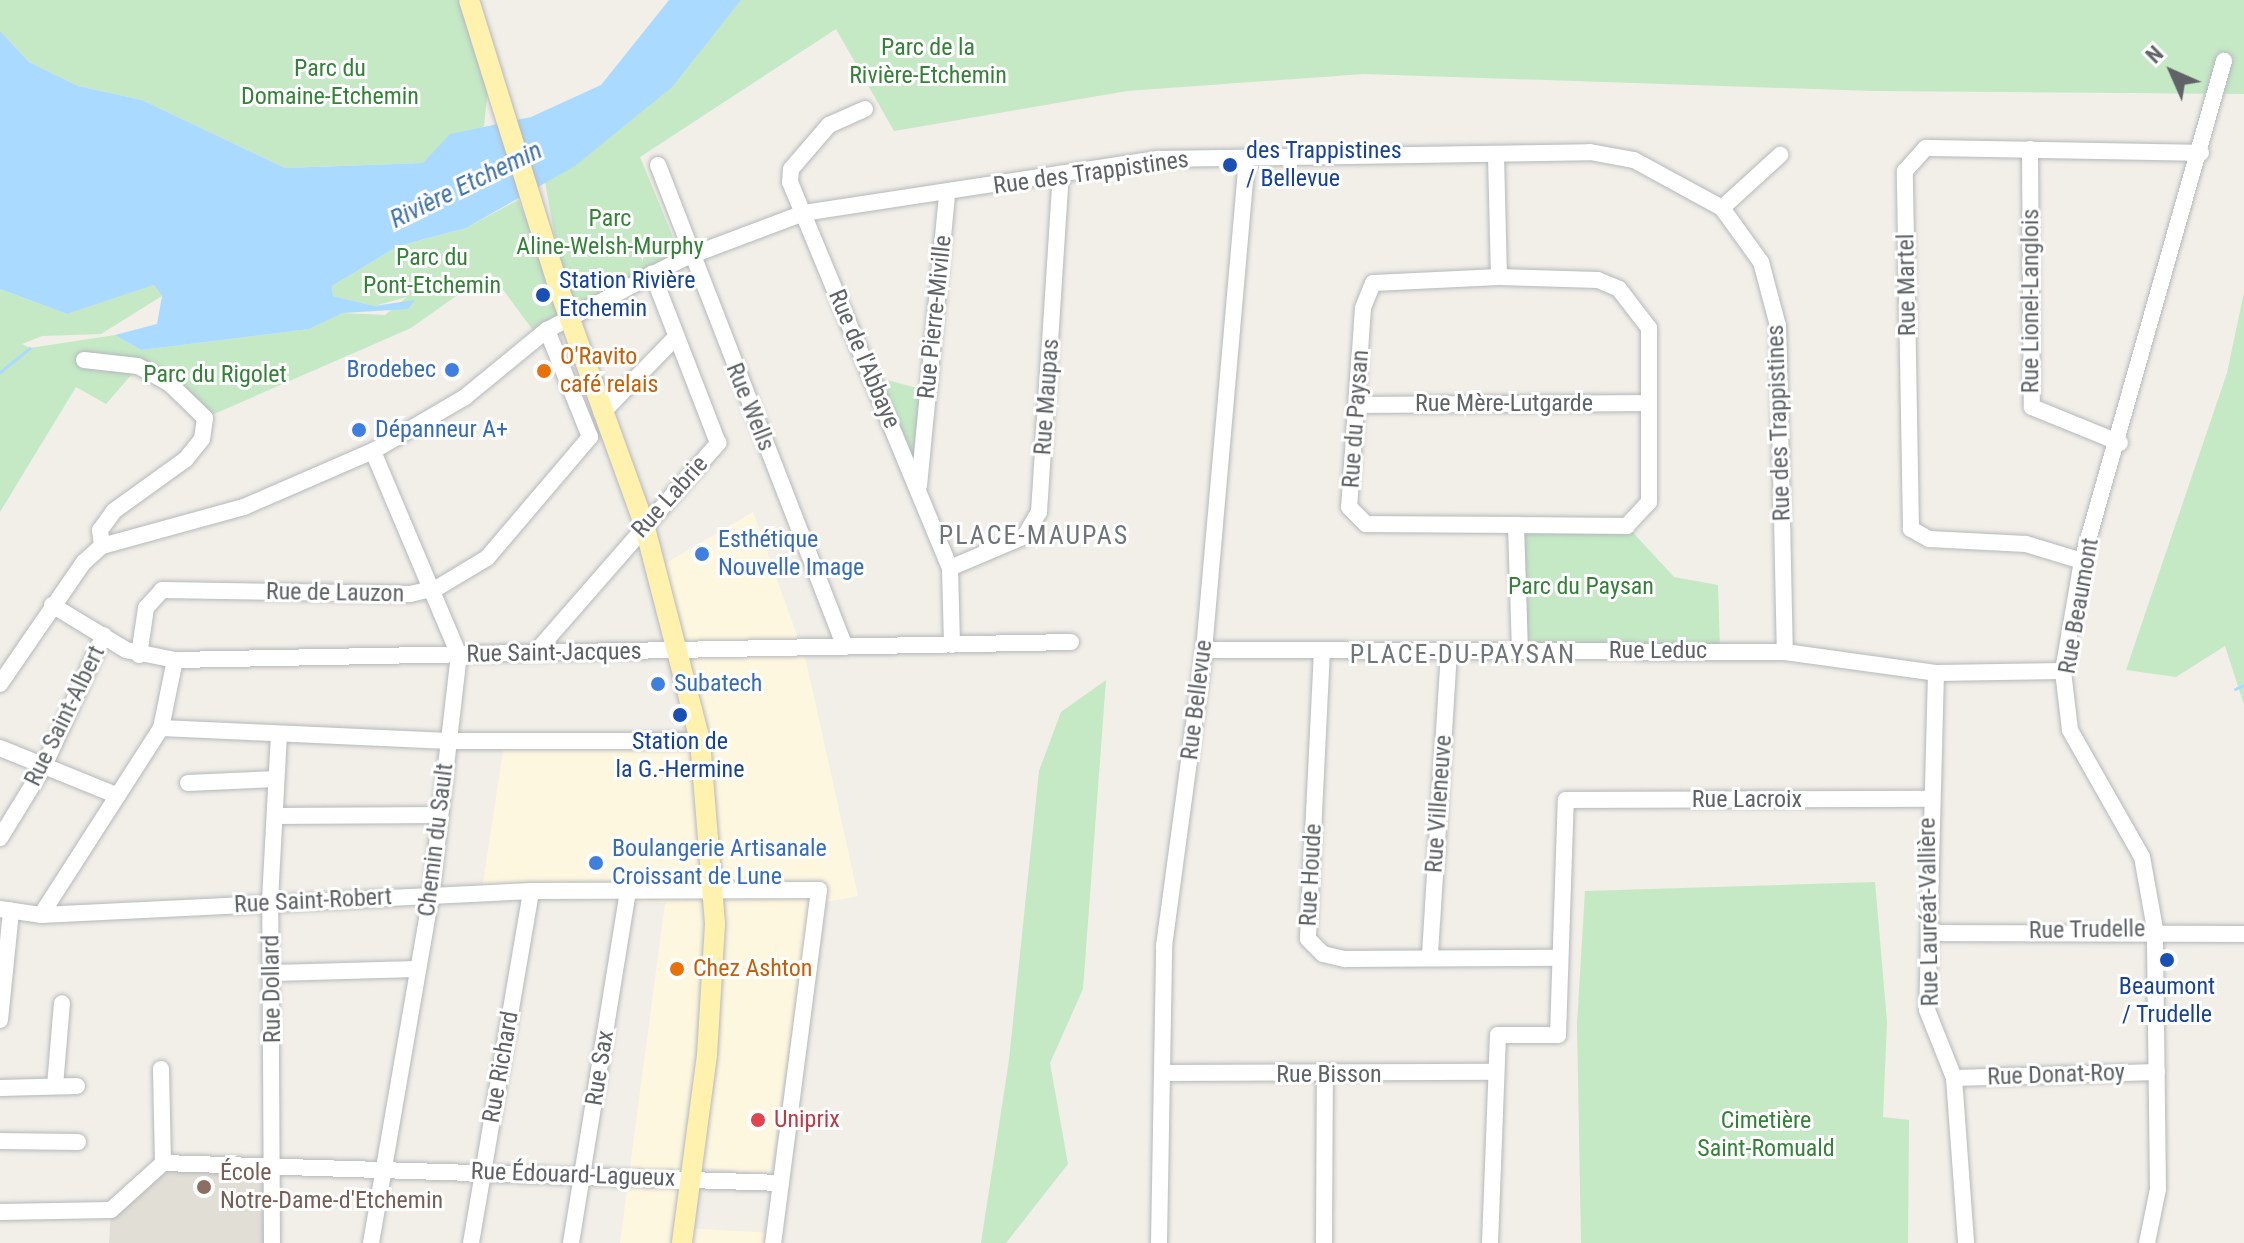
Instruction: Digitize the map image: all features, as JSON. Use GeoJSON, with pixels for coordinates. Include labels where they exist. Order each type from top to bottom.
{"type":"FeatureCollection","features":[{"type":"Feature","properties":{"kind":"main road"},"geometry":{"type":"LineString","coordinates":[[469,0],[569,320],[644,524],[682,650],[700,741],[713,890],[694,1180],[682,1243]]}},
{"type":"Feature","properties":{"kind":"street","name":"Rue Beaumont"},"geometry":{"type":"LineString","coordinates":[[2147,1243],[2158,1189],[2155,929],[2142,857],[2070,730],[2063,671],[2082,561],[2120,443],[2224,61]]}},
{"type":"Feature","properties":{"kind":"street","name":"Rue de l'Abbaye"},"geometry":{"type":"LineString","coordinates":[[865,109],[829,125],[791,169],[804,213],[950,568],[952,645]]}},
{"type":"Feature","properties":{"kind":"street","name":"Rue Martel"},"geometry":{"type":"LineString","coordinates":[[2082,561],[2026,544],[1929,539],[1911,529],[1905,171],[1926,148],[2201,153]]}},
{"type":"Feature","properties":{"kind":"street","name":"Rue Lionel-Langlois"},"geometry":{"type":"LineString","coordinates":[[2030,149],[2032,407],[2120,443]]}},
{"type":"Feature","properties":{"kind":"street","name":"Rue des Trappistines"},"geometry":{"type":"LineString","coordinates":[[102,546],[244,507],[373,451],[465,397],[547,330],[652,273],[804,213],[1158,159],[1590,152],[1634,160],[1722,208],[1761,262],[1778,326],[1785,652]]}},
{"type":"Feature","properties":{"kind":"street"},"geometry":{"type":"LineString","coordinates":[[1496,155],[1499,277]]}},
{"type":"Feature","properties":{"kind":"street"},"geometry":{"type":"LineString","coordinates":[[1722,208],[1780,155]]}},
{"type":"Feature","properties":{"kind":"street","name":"Rue Bellevue"},"geometry":{"type":"LineString","coordinates":[[1159,1243],[1164,946],[1204,650],[1247,157]]}},
{"type":"Feature","properties":{"kind":"street","name":"Rue Wells"},"geometry":{"type":"LineString","coordinates":[[658,165],[690,256],[845,647]]}},
{"type":"Feature","properties":{"kind":"street","name":"Rue Maupas"},"geometry":{"type":"LineString","coordinates":[[950,568],[1025,536],[1039,512],[1061,174]]}},
{"type":"Feature","properties":{"kind":"street","name":"Rue Pierre-Miville"},"geometry":{"type":"LineString","coordinates":[[918,488],[947,193]]}},
{"type":"Feature","properties":{"kind":"street","name":"Rue Labrie"},"geometry":{"type":"LineString","coordinates":[[535,653],[644,524],[718,443],[652,273]]}},
{"type":"Feature","properties":{"kind":"street","name":"Rue du Paysan"},"geometry":{"type":"LineString","coordinates":[[1499,277],[1598,280],[1619,289],[1649,328],[1649,502],[1641,518],[1627,526],[1356,519],[1349,507],[1360,405],[1363,308],[1373,283],[1499,277]]}},
{"type":"Feature","properties":{"kind":"street","name":"Rue de Lauzon"},"geometry":{"type":"LineString","coordinates":[[139,655],[146,608],[162,590],[410,594],[437,588],[487,558],[590,437],[547,330]]}},
{"type":"Feature","properties":{"kind":"street"},"geometry":{"type":"LineString","coordinates":[[602,413],[677,336]]}},
{"type":"Feature","properties":{"kind":"street"},"geometry":{"type":"LineString","coordinates":[[0,684],[52,605],[102,546],[100,530],[114,511],[186,459],[202,439],[205,418],[169,383],[138,366],[84,360]]}},
{"type":"Feature","properties":{"kind":"street","name":"Rue Mère-Lutgarde"},"geometry":{"type":"LineString","coordinates":[[1360,405],[1648,403]]}},
{"type":"Feature","properties":{"kind":"street","name":"Chemin du Sault"},"geometry":{"type":"LineString","coordinates":[[371,1243],[431,896],[459,655],[437,588],[373,451]]}},
{"type":"Feature","properties":{"kind":"street"},"geometry":{"type":"LineString","coordinates":[[1516,525],[1520,649]]}},
{"type":"Feature","properties":{"kind":"street","name":"Rue Saint-Jacques"},"geometry":{"type":"LineString","coordinates":[[52,605],[139,655],[175,660],[1071,642]]}},
{"type":"Feature","properties":{"kind":"street","name":"Rue Saint-Albert"},"geometry":{"type":"LineString","coordinates":[[0,838],[43,768],[104,635]]}},
{"type":"Feature","properties":{"kind":"street","name":"Rue Leduc"},"geometry":{"type":"LineString","coordinates":[[1204,650],[1785,652],[1936,673],[2063,671]]}},
{"type":"Feature","properties":{"kind":"street","name":"Rue Houde"},"geometry":{"type":"LineString","coordinates":[[1322,650],[1308,939],[1323,954],[1345,959],[1430,954],[1558,958]]}},
{"type":"Feature","properties":{"kind":"street","name":"Rue Villeneuve"},"geometry":{"type":"LineString","coordinates":[[1430,954],[1449,653]]}},
{"type":"Feature","properties":{"kind":"street"},"geometry":{"type":"LineString","coordinates":[[41,915],[161,728],[175,660]]}},
{"type":"Feature","properties":{"kind":"street","name":"Rue Lauréat-Vallière"},"geometry":{"type":"LineString","coordinates":[[1936,673],[1928,799],[1931,933],[1927,1010],[1954,1078],[1966,1243]]}},
{"type":"Feature","properties":{"kind":"street"},"geometry":{"type":"LineString","coordinates":[[161,728],[279,736],[449,741],[700,741]]}},
{"type":"Feature","properties":{"kind":"street","name":"Rue Dollard"},"geometry":{"type":"LineString","coordinates":[[272,1243],[273,973],[270,900],[279,736]]}},
{"type":"Feature","properties":{"kind":"street"},"geometry":{"type":"LineString","coordinates":[[0,748],[118,796]]}},
{"type":"Feature","properties":{"kind":"street"},"geometry":{"type":"LineString","coordinates":[[188,783],[276,779]]}},
{"type":"Feature","properties":{"kind":"street","name":"Rue Lacroix"},"geometry":{"type":"LineString","coordinates":[[1558,958],[1566,800],[1928,799]]}},
{"type":"Feature","properties":{"kind":"street"},"geometry":{"type":"LineString","coordinates":[[276,816],[440,815]]}},
{"type":"Feature","properties":{"kind":"street","name":"Rue Saint-Robert"},"geometry":{"type":"LineString","coordinates":[[5,910],[41,915],[270,900],[531,891],[819,890],[781,1183]]}},
{"type":"Feature","properties":{"kind":"street","name":"Rue Richard"},"geometry":{"type":"LineString","coordinates":[[471,1243],[531,891]]}},
{"type":"Feature","properties":{"kind":"street","name":"Rue Sax"},"geometry":{"type":"LineString","coordinates":[[571,1243],[628,893]]}},
{"type":"Feature","properties":{"kind":"street"},"geometry":{"type":"LineString","coordinates":[[0,1020],[5,910]]}},
{"type":"Feature","properties":{"kind":"street","name":"Rue Trudelle"},"geometry":{"type":"LineString","coordinates":[[1931,933],[2155,929],[2244,934]]}},
{"type":"Feature","properties":{"kind":"street"},"geometry":{"type":"LineString","coordinates":[[1490,1243],[1493,1072],[1498,1035],[1558,1035],[1558,958]]}},
{"type":"Feature","properties":{"kind":"street"},"geometry":{"type":"LineString","coordinates":[[273,973],[417,969]]}},
{"type":"Feature","properties":{"kind":"street"},"geometry":{"type":"LineString","coordinates":[[55,1086],[62,1003]]}},
{"type":"Feature","properties":{"kind":"street"},"geometry":{"type":"LineString","coordinates":[[0,1212],[111,1210],[163,1163],[161,1069]]}},
{"type":"Feature","properties":{"kind":"street","name":"Rue Bisson"},"geometry":{"type":"LineString","coordinates":[[1164,1073],[1325,1076],[1493,1072]]}},
{"type":"Feature","properties":{"kind":"street","name":"Rue Donat-Roy"},"geometry":{"type":"LineString","coordinates":[[1954,1078],[2157,1072]]}},
{"type":"Feature","properties":{"kind":"street"},"geometry":{"type":"LineString","coordinates":[[1324,1243],[1325,1076]]}},
{"type":"Feature","properties":{"kind":"street"},"geometry":{"type":"LineString","coordinates":[[0,1088],[77,1086]]}},
{"type":"Feature","properties":{"kind":"street"},"geometry":{"type":"LineString","coordinates":[[0,1141],[78,1142]]}},
{"type":"Feature","properties":{"kind":"street","name":"Rue Édouard-Lagueux"},"geometry":{"type":"LineString","coordinates":[[163,1163],[483,1170],[781,1183]]}},
{"type":"Feature","properties":{"kind":"street"},"geometry":{"type":"LineString","coordinates":[[773,1243],[781,1183]]}},
{"type":"Feature","properties":{"kind":"shaded area"},"geometry":{"type":"Polygon","coordinates":[[[753,512],[806,661],[858,896],[810,905],[770,1174],[689,1166],[683,1228],[771,1233],[770,1243],[620,1243],[665,903],[481,897],[504,744],[689,751],[651,572],[753,512]]]}},
{"type":"Feature","properties":{"kind":"shaded area","name":"École Notre-Dame-d'Etchemin"},"geometry":{"type":"Polygon","coordinates":[[[163,1163],[273,1165],[272,1243],[109,1243],[111,1210],[163,1163]]]}},
{"type":"Feature","properties":{"kind":"green space","name":"Parc du Domaine-Etchemin"},"geometry":{"type":"Polygon","coordinates":[[[0,0],[469,0],[490,69],[484,126],[423,163],[285,168],[142,100],[78,86],[29,62],[0,31],[0,0]]]}},
{"type":"Feature","properties":{"kind":"green space","name":"Parc de la Rivière-Etchemin"},"geometry":{"type":"Polygon","coordinates":[[[704,0],[2244,0],[2244,94],[1873,91],[1364,74],[1127,91],[894,131],[836,29],[640,157],[682,259],[538,337],[490,272],[411,328],[205,418],[139,366],[106,404],[76,387],[0,512],[0,289],[67,314],[154,285],[162,296],[101,334],[42,336],[22,344],[30,348],[115,335],[141,350],[309,329],[343,313],[385,315],[407,297],[374,306],[333,296],[332,286],[398,246],[466,228],[518,200],[569,315],[545,182],[704,0]]]}},
{"type":"Feature","properties":{"kind":"green space"},"geometry":{"type":"Polygon","coordinates":[[[2244,292],[2244,705],[2225,646],[2176,677],[2126,670],[2227,373],[2244,292]]]}},
{"type":"Feature","properties":{"kind":"green space"},"geometry":{"type":"Polygon","coordinates":[[[872,376],[928,391],[918,488],[872,376]]]}},
{"type":"Feature","properties":{"kind":"green space","name":"Parc du Paysan"},"geometry":{"type":"Polygon","coordinates":[[[1516,525],[1627,526],[1674,577],[1718,585],[1720,651],[1520,649],[1516,525]]]}},
{"type":"Feature","properties":{"kind":"green space"},"geometry":{"type":"Polygon","coordinates":[[[1106,680],[1083,989],[1050,1063],[1068,1164],[1006,1243],[981,1243],[1009,1060],[1039,771],[1061,712],[1106,680]]]}},
{"type":"Feature","properties":{"kind":"green space","name":"Cimetière Saint-Romuald"},"geometry":{"type":"Polygon","coordinates":[[[1875,882],[1887,1022],[1883,1117],[1909,1120],[1908,1243],[1581,1243],[1577,1024],[1585,891],[1875,882]]]}},
{"type":"Feature","properties":{"kind":"water","name":"Rivière Etchemin"},"geometry":{"type":"Polygon","coordinates":[[[669,0],[741,0],[672,87],[575,166],[466,228],[398,246],[332,286],[333,296],[374,306],[415,300],[408,309],[343,313],[309,329],[141,350],[115,335],[157,324],[162,296],[154,285],[67,314],[0,289],[0,31],[29,62],[78,86],[142,100],[285,168],[423,163],[450,134],[531,117],[601,85],[669,0]]]}},
{"type":"Feature","properties":{"kind":"waterway"},"geometry":{"type":"LineString","coordinates":[[0,372],[30,348]]}},
{"type":"Feature","properties":{"kind":"waterway"},"geometry":{"type":"LineString","coordinates":[[2235,689],[2244,685]]}},
{"type":"Feature","properties":{"kind":"place","name":"des Trappistines / Bellevue"},"geometry":{"type":"Point","coordinates":[1230,165]}},
{"type":"Feature","properties":{"kind":"place","name":"Station Rivière Etchemin"},"geometry":{"type":"Point","coordinates":[543,295]}},
{"type":"Feature","properties":{"kind":"place","name":"Brodebec"},"geometry":{"type":"Point","coordinates":[452,370]}},
{"type":"Feature","properties":{"kind":"place","name":"O'Ravito café relais"},"geometry":{"type":"Point","coordinates":[544,371]}},
{"type":"Feature","properties":{"kind":"place","name":"Dépanneur A+"},"geometry":{"type":"Point","coordinates":[359,430]}},
{"type":"Feature","properties":{"kind":"place","name":"Esthétique Nouvelle Image"},"geometry":{"type":"Point","coordinates":[702,554]}},
{"type":"Feature","properties":{"kind":"place","name":"Subatech"},"geometry":{"type":"Point","coordinates":[658,684]}},
{"type":"Feature","properties":{"kind":"place","name":"Station de la G.-Hermine"},"geometry":{"type":"Point","coordinates":[680,715]}},
{"type":"Feature","properties":{"kind":"place","name":"Boulangerie Artisanale Croissant de Lune"},"geometry":{"type":"Point","coordinates":[596,863]}},
{"type":"Feature","properties":{"kind":"place","name":"Beaumont / Trudelle"},"geometry":{"type":"Point","coordinates":[2167,960]}},
{"type":"Feature","properties":{"kind":"place","name":"Chez Ashton"},"geometry":{"type":"Point","coordinates":[677,969]}},
{"type":"Feature","properties":{"kind":"place","name":"Uniprix"},"geometry":{"type":"Point","coordinates":[758,1120]}},
{"type":"Feature","properties":{"kind":"place","name":"École Notre-Dame-d'Etchemin"},"geometry":{"type":"Point","coordinates":[204,1187]}},
{"type":"Feature","properties":{"kind":"district","name":"PLACE-MAUPAS"},"geometry":{"type":"Point","coordinates":[1034,536]}},
{"type":"Feature","properties":{"kind":"district","name":"PLACE-DU-PAYSAN"},"geometry":{"type":"Point","coordinates":[1463,655]}},
{"type":"Feature","properties":{"kind":"park label","name":"Parc Aline-Welsh-Murphy"},"geometry":{"type":"Point","coordinates":[610,233]}},
{"type":"Feature","properties":{"kind":"park label","name":"Parc du Pont-Etchemin"},"geometry":{"type":"Point","coordinates":[432,272]}},
{"type":"Feature","properties":{"kind":"park label","name":"Parc du Rigolet"},"geometry":{"type":"Point","coordinates":[215,375]}}]}
